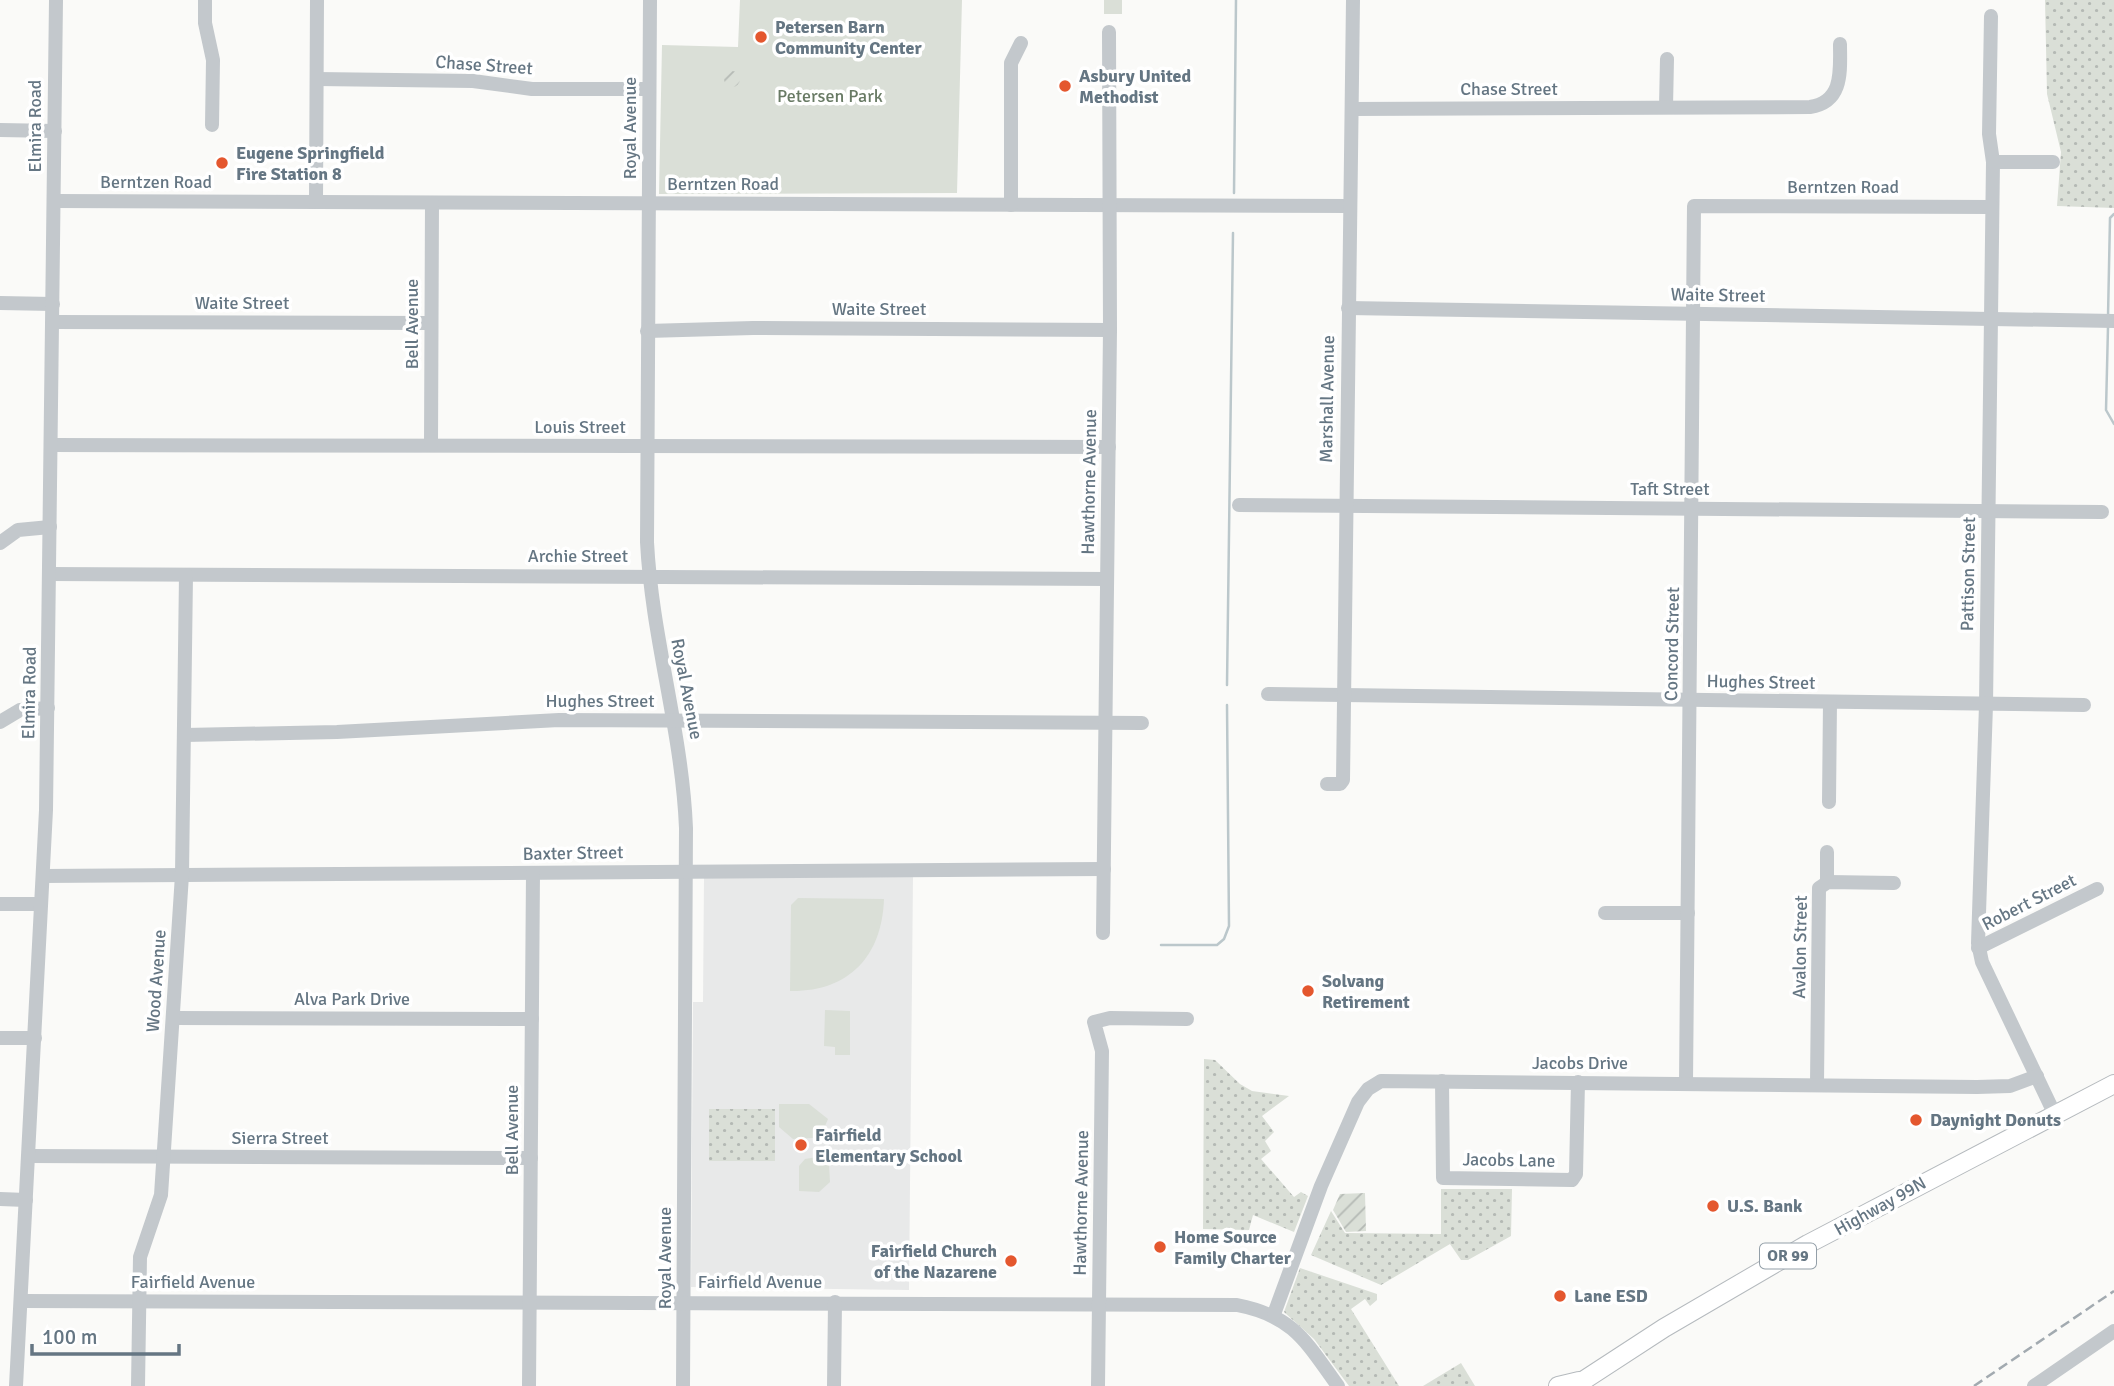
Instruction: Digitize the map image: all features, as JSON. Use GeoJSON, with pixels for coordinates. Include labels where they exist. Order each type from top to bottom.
{"type":"FeatureCollection","features":[{"type":"Feature","properties":{"kind":"main road","name":"Highway 99N"},"geometry":{"type":"LineString","coordinates":[[1558,1386],[1577,1384],[1797,1250],[2114,1084]]}},
{"type":"Feature","properties":{"kind":"street","name":"Elmira Road"},"geometry":{"type":"LineString","coordinates":[[16,1386],[43,876],[48,708],[56,0]]}},
{"type":"Feature","properties":{"kind":"street"},"geometry":{"type":"LineString","coordinates":[[205,0],[205,23],[213,60],[212,125]]}},
{"type":"Feature","properties":{"kind":"street"},"geometry":{"type":"LineString","coordinates":[[316,202],[317,0]]}},
{"type":"Feature","properties":{"kind":"street","name":"Royal Avenue"},"geometry":{"type":"LineString","coordinates":[[650,0],[647,447],[649,575],[655,628],[684,780],[687,870],[683,1386]]}},
{"type":"Feature","properties":{"kind":"street","name":"Marshall Avenue"},"geometry":{"type":"LineString","coordinates":[[1328,784],[1340,784],[1343,780],[1353,0]]}},
{"type":"Feature","properties":{"kind":"street","name":"Pattison Street"},"geometry":{"type":"LineString","coordinates":[[1991,16],[1989,134],[1993,162],[1989,512],[1978,948],[2055,1115]]}},
{"type":"Feature","properties":{"kind":"street","name":"Hawthorne Avenue"},"geometry":{"type":"LineString","coordinates":[[1103,933],[1111,205],[1109,32]]}},
{"type":"Feature","properties":{"kind":"street"},"geometry":{"type":"LineString","coordinates":[[1011,205],[1012,60],[1021,43]]}},
{"type":"Feature","properties":{"kind":"street","name":"Chase Street"},"geometry":{"type":"LineString","coordinates":[[1352,109],[1818,106],[1827,102],[1837,89],[1840,44]]}},
{"type":"Feature","properties":{"kind":"street"},"geometry":{"type":"LineString","coordinates":[[1666,107],[1667,59]]}},
{"type":"Feature","properties":{"kind":"street","name":"Chase Street"},"geometry":{"type":"LineString","coordinates":[[317,79],[473,81],[532,89],[649,89]]}},
{"type":"Feature","properties":{"kind":"street"},"geometry":{"type":"LineString","coordinates":[[0,130],[55,131]]}},
{"type":"Feature","properties":{"kind":"street"},"geometry":{"type":"LineString","coordinates":[[1993,162],[2053,162]]}},
{"type":"Feature","properties":{"kind":"street","name":"Berntzen Road"},"geometry":{"type":"LineString","coordinates":[[54,201],[1350,206]]}},
{"type":"Feature","properties":{"kind":"street","name":"Bell Avenue"},"geometry":{"type":"LineString","coordinates":[[431,445],[432,203]]}},
{"type":"Feature","properties":{"kind":"street","name":"Berntzen Road"},"geometry":{"type":"LineString","coordinates":[[1694,206],[1992,206]]}},
{"type":"Feature","properties":{"kind":"street","name":"Concord Street"},"geometry":{"type":"LineString","coordinates":[[1686,1083],[1694,206]]}},
{"type":"Feature","properties":{"kind":"street"},"geometry":{"type":"LineString","coordinates":[[0,303],[53,304]]}},
{"type":"Feature","properties":{"kind":"street","name":"Waite Street"},"geometry":{"type":"LineString","coordinates":[[1348,308],[2104,321]]}},
{"type":"Feature","properties":{"kind":"street","name":"Waite Street"},"geometry":{"type":"LineString","coordinates":[[53,322],[431,323]]}},
{"type":"Feature","properties":{"kind":"street","name":"Waite Street"},"geometry":{"type":"LineString","coordinates":[[648,331],[753,328],[1110,330]]}},
{"type":"Feature","properties":{"kind":"street","name":"Louis Street"},"geometry":{"type":"LineString","coordinates":[[51,445],[1109,447]]}},
{"type":"Feature","properties":{"kind":"street","name":"Taft Street"},"geometry":{"type":"LineString","coordinates":[[1239,505],[2102,512]]}},
{"type":"Feature","properties":{"kind":"street"},"geometry":{"type":"LineString","coordinates":[[0,543],[18,530],[50,527]]}},
{"type":"Feature","properties":{"kind":"street","name":"Archie Street"},"geometry":{"type":"LineString","coordinates":[[49,573],[1107,579]]}},
{"type":"Feature","properties":{"kind":"street","name":"Wood Avenue"},"geometry":{"type":"LineString","coordinates":[[138,1386],[140,1257],[161,1195],[182,875],[186,575]]}},
{"type":"Feature","properties":{"kind":"street","name":"Hughes Street"},"geometry":{"type":"LineString","coordinates":[[1268,694],[2084,705]]}},
{"type":"Feature","properties":{"kind":"street"},"geometry":{"type":"LineString","coordinates":[[1829,802],[1830,702]]}},
{"type":"Feature","properties":{"kind":"street"},"geometry":{"type":"LineString","coordinates":[[0,722],[20,710],[48,708]]}},
{"type":"Feature","properties":{"kind":"street","name":"Hughes Street"},"geometry":{"type":"LineString","coordinates":[[185,735],[337,732],[492,722],[1142,723]]}},
{"type":"Feature","properties":{"kind":"street"},"geometry":{"type":"LineString","coordinates":[[1827,852],[1827,882]]}},
{"type":"Feature","properties":{"kind":"street","name":"Baxter Street"},"geometry":{"type":"LineString","coordinates":[[43,876],[1104,869]]}},
{"type":"Feature","properties":{"kind":"street","name":"Bell Avenue"},"geometry":{"type":"LineString","coordinates":[[529,1386],[533,873]]}},
{"type":"Feature","properties":{"kind":"street","name":"Avalon Street"},"geometry":{"type":"LineString","coordinates":[[1817,1084],[1819,888],[1827,882],[1894,883]]}},
{"type":"Feature","properties":{"kind":"street","name":"Robert Street"},"geometry":{"type":"LineString","coordinates":[[1978,948],[2096,889]]}},
{"type":"Feature","properties":{"kind":"street"},"geometry":{"type":"LineString","coordinates":[[0,904],[41,904]]}},
{"type":"Feature","properties":{"kind":"street"},"geometry":{"type":"LineString","coordinates":[[1605,913],[1688,913]]}},
{"type":"Feature","properties":{"kind":"street","name":"Alva Park Drive"},"geometry":{"type":"LineString","coordinates":[[173,1018],[532,1018]]}},
{"type":"Feature","properties":{"kind":"street","name":"Hawthorne Avenue"},"geometry":{"type":"LineString","coordinates":[[1098,1386],[1102,1051],[1094,1022],[1110,1018],[1187,1019]]}},
{"type":"Feature","properties":{"kind":"street"},"geometry":{"type":"LineString","coordinates":[[0,1038],[35,1038]]}},
{"type":"Feature","properties":{"kind":"street","name":"Jacobs Drive"},"geometry":{"type":"LineString","coordinates":[[1274,1314],[1321,1186],[1364,1094],[1381,1082],[2007,1086],[2037,1076]]}},
{"type":"Feature","properties":{"kind":"street","name":"Jacobs Lane"},"geometry":{"type":"LineString","coordinates":[[1442,1081],[1443,1178],[1553,1180],[1572,1180],[1576,1174],[1578,1082]]}},
{"type":"Feature","properties":{"kind":"street","name":"Sierra Street"},"geometry":{"type":"LineString","coordinates":[[29,1156],[531,1158]]}},
{"type":"Feature","properties":{"kind":"street"},"geometry":{"type":"LineString","coordinates":[[0,1199],[26,1200]]}},
{"type":"Feature","properties":{"kind":"street","name":"Fairfield Avenue"},"geometry":{"type":"LineString","coordinates":[[21,1301],[683,1301],[1237,1305],[1274,1314],[1292,1327],[1338,1386]]}},
{"type":"Feature","properties":{"kind":"street"},"geometry":{"type":"LineString","coordinates":[[834,1386],[835,1302]]}},
{"type":"Feature","properties":{"kind":"street"},"geometry":{"type":"LineString","coordinates":[[2034,1386],[2114,1331]]}},
{"type":"Feature","properties":{"kind":"shaded area","name":"Fairfield Elementary School"},"geometry":{"type":"Polygon","coordinates":[[[913,876],[909,1290],[691,1287],[693,1002],[703,1002],[704,878],[913,876]]]}},
{"type":"Feature","properties":{"kind":"green space","name":"Petersen Park"},"geometry":{"type":"Polygon","coordinates":[[[740,0],[962,0],[957,193],[659,194],[662,45],[738,47],[740,0]]]}},
{"type":"Feature","properties":{"kind":"green space"},"geometry":{"type":"Polygon","coordinates":[[[1104,0],[1122,0],[1122,14],[1104,14],[1104,0]]]}},
{"type":"Feature","properties":{"kind":"green space"},"geometry":{"type":"Polygon","coordinates":[[[2045,0],[2114,0],[2114,208],[2057,206],[2061,152],[2047,94],[2045,0]]]}},
{"type":"Feature","properties":{"kind":"green space"},"geometry":{"type":"Polygon","coordinates":[[[732,71],[738,73],[738,85],[732,87],[726,85],[724,79],[726,73],[732,71]]]}},
{"type":"Feature","properties":{"kind":"green space"},"geometry":{"type":"Polygon","coordinates":[[[798,898],[884,899],[877,938],[858,967],[845,978],[829,985],[811,990],[790,991],[791,905],[798,898]]]}},
{"type":"Feature","properties":{"kind":"green space"},"geometry":{"type":"Polygon","coordinates":[[[825,1010],[850,1011],[850,1055],[835,1055],[835,1047],[824,1046],[825,1010]]]}},
{"type":"Feature","properties":{"kind":"green space"},"geometry":{"type":"Polygon","coordinates":[[[1204,1059],[1215,1060],[1240,1084],[1252,1091],[1289,1096],[1262,1116],[1274,1132],[1265,1141],[1271,1151],[1261,1159],[1294,1197],[1301,1192],[1308,1196],[1294,1232],[1253,1215],[1249,1230],[1203,1229],[1204,1059]]]}},
{"type":"Feature","properties":{"kind":"green space"},"geometry":{"type":"Polygon","coordinates":[[[779,1104],[809,1104],[828,1119],[823,1131],[813,1138],[793,1139],[779,1127],[779,1104]]]}},
{"type":"Feature","properties":{"kind":"green space"},"geometry":{"type":"Polygon","coordinates":[[[709,1109],[775,1109],[775,1161],[709,1161],[709,1109]]]}},
{"type":"Feature","properties":{"kind":"green space"},"geometry":{"type":"Polygon","coordinates":[[[817,1157],[829,1164],[830,1182],[819,1192],[799,1191],[799,1166],[805,1159],[817,1157]]]}},
{"type":"Feature","properties":{"kind":"green space"},"geometry":{"type":"Polygon","coordinates":[[[1441,1189],[1512,1189],[1511,1236],[1468,1260],[1461,1260],[1450,1244],[1381,1285],[1311,1255],[1331,1211],[1345,1233],[1441,1234],[1441,1189]]]}},
{"type":"Feature","properties":{"kind":"green space"},"geometry":{"type":"Polygon","coordinates":[[[1365,1193],[1366,1231],[1346,1232],[1333,1210],[1340,1194],[1365,1193]]]}},
{"type":"Feature","properties":{"kind":"green space"},"geometry":{"type":"Polygon","coordinates":[[[1300,1268],[1377,1294],[1377,1300],[1370,1306],[1365,1299],[1351,1309],[1399,1386],[1349,1386],[1314,1339],[1284,1312],[1300,1268]]]}},
{"type":"Feature","properties":{"kind":"green space"},"geometry":{"type":"Polygon","coordinates":[[[1461,1363],[1475,1386],[1423,1386],[1461,1363]]]}},
{"type":"Feature","properties":{"kind":"waterway"},"geometry":{"type":"LineString","coordinates":[[1234,193],[1236,0]]}},
{"type":"Feature","properties":{"kind":"waterway"},"geometry":{"type":"LineString","coordinates":[[2108,317],[2110,218],[2114,214]]}},
{"type":"Feature","properties":{"kind":"waterway"},"geometry":{"type":"LineString","coordinates":[[1227,685],[1233,233]]}},
{"type":"Feature","properties":{"kind":"waterway"},"geometry":{"type":"LineString","coordinates":[[2108,327],[2106,410],[2114,424]]}},
{"type":"Feature","properties":{"kind":"waterway"},"geometry":{"type":"LineString","coordinates":[[1161,945],[1217,945],[1224,939],[1229,926],[1227,705]]}},
{"type":"Feature","properties":{"kind":"railway"},"geometry":{"type":"LineString","coordinates":[[1974,1386],[2114,1291]]}},
{"type":"Feature","properties":{"kind":"place","name":"Petersen Barn Community Center"},"geometry":{"type":"Point","coordinates":[761,37]}},
{"type":"Feature","properties":{"kind":"place","name":"Asbury United Methodist"},"geometry":{"type":"Point","coordinates":[1065,86]}},
{"type":"Feature","properties":{"kind":"place","name":"Eugene Springfield Fire Station 8"},"geometry":{"type":"Point","coordinates":[222,163]}},
{"type":"Feature","properties":{"kind":"place","name":"Solvang Retirement"},"geometry":{"type":"Point","coordinates":[1308,991]}},
{"type":"Feature","properties":{"kind":"place","name":"Daynight Donuts"},"geometry":{"type":"Point","coordinates":[1916,1120]}},
{"type":"Feature","properties":{"kind":"place","name":"Fairfield Elementary School"},"geometry":{"type":"Point","coordinates":[801,1145]}},
{"type":"Feature","properties":{"kind":"place","name":"U.S. Bank"},"geometry":{"type":"Point","coordinates":[1713,1206]}},
{"type":"Feature","properties":{"kind":"place","name":"Home Source Family Charter"},"geometry":{"type":"Point","coordinates":[1160,1247]}},
{"type":"Feature","properties":{"kind":"place","name":"Fairfield Church of the Nazarene"},"geometry":{"type":"Point","coordinates":[1011,1261]}},
{"type":"Feature","properties":{"kind":"place","name":"Lane ESD"},"geometry":{"type":"Point","coordinates":[1560,1296]}}]}
